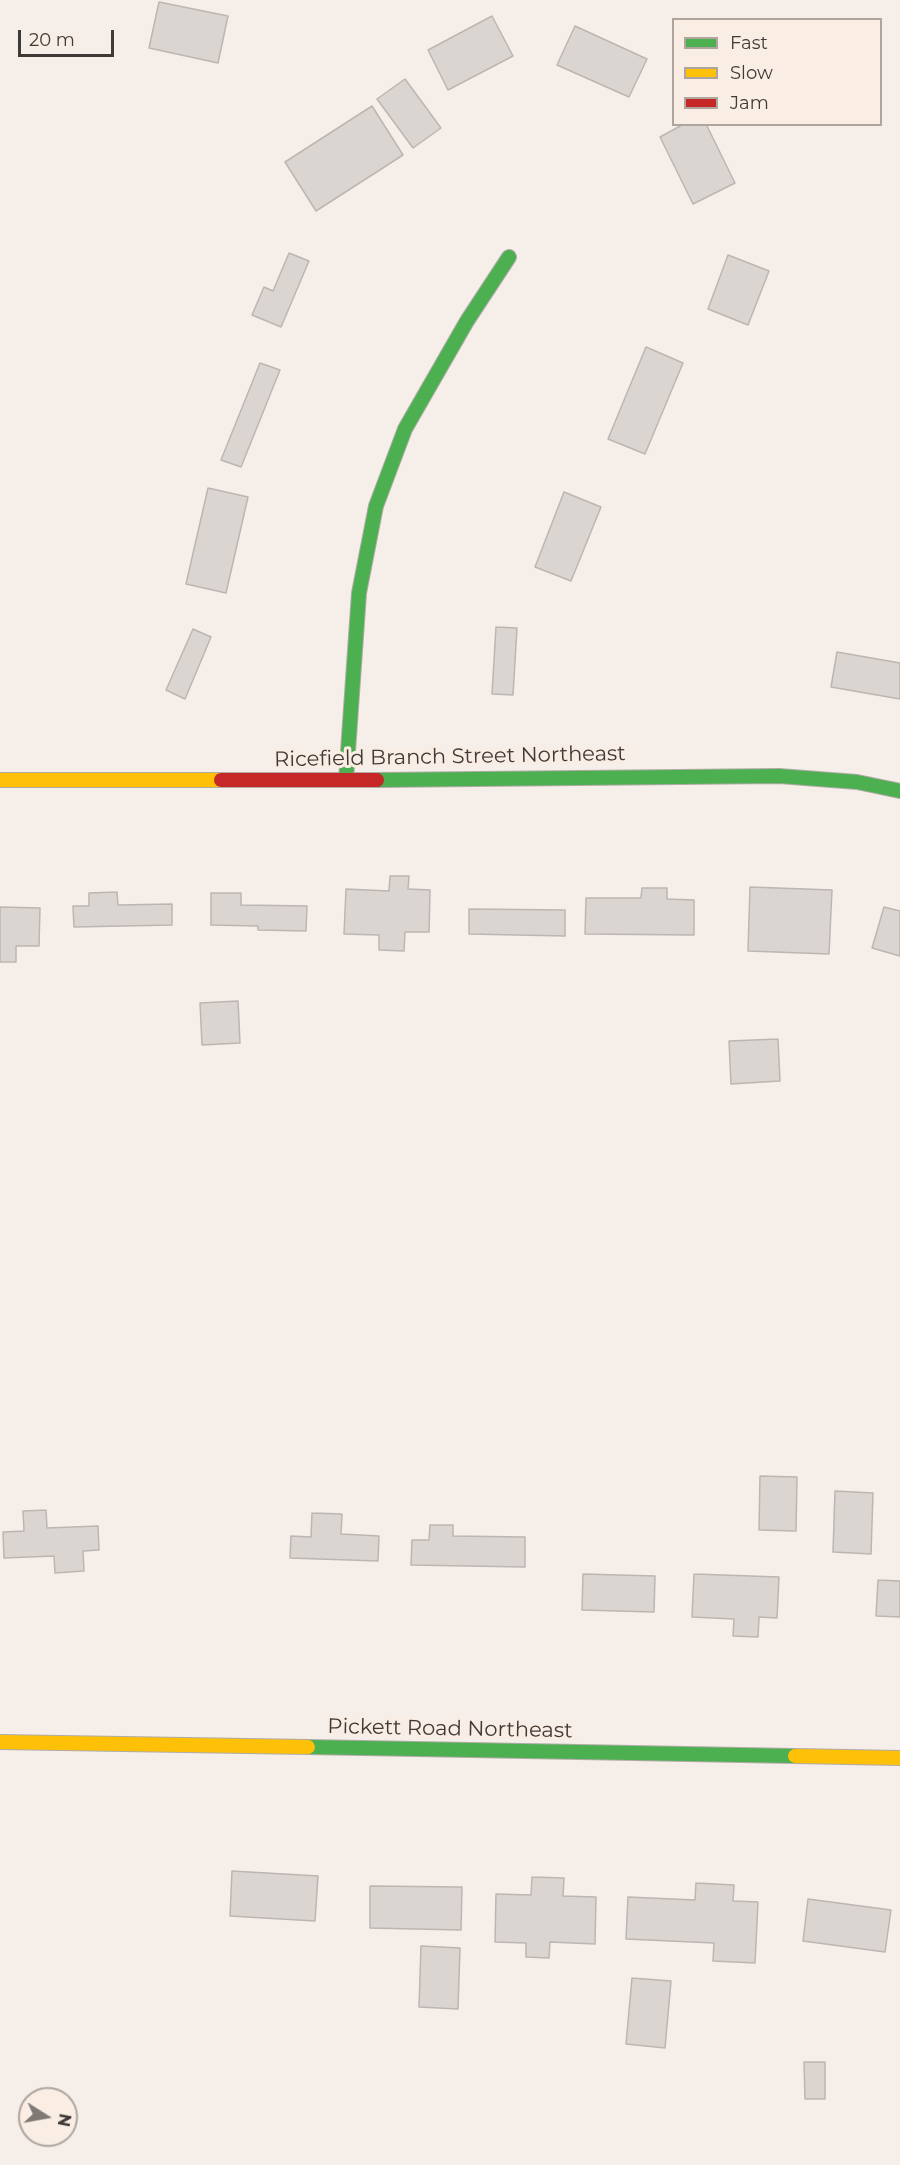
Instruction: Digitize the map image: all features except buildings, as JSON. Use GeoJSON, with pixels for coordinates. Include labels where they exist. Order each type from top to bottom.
{"type":"FeatureCollection","features":[{"type":"Feature","properties":{"kind":"street"},"geometry":{"type":"LineString","coordinates":[[346,780],[359,593],[376,506],[405,429],[467,321],[509,257]]}},
{"type":"Feature","properties":{"kind":"street","name":"Ricefield Branch Street Northeast"},"geometry":{"type":"LineString","coordinates":[[0,780],[778,776],[857,782],[900,791]]}},
{"type":"Feature","properties":{"kind":"street","name":"Pickett Road Northeast"},"geometry":{"type":"LineString","coordinates":[[0,1742],[900,1758]]}},
{"type":"Feature","properties":{"kind":"traffic: fast"},"geometry":{"type":"LineString","coordinates":[[346,780],[359,593],[376,506],[405,429],[467,321],[509,257]]}},
{"type":"Feature","properties":{"kind":"traffic: fast"},"geometry":{"type":"LineString","coordinates":[[377,780],[779,776],[857,782],[900,791]]}},
{"type":"Feature","properties":{"kind":"traffic: fast"},"geometry":{"type":"LineString","coordinates":[[308,1747],[795,1756]]}},
{"type":"Feature","properties":{"kind":"traffic: slow"},"geometry":{"type":"LineString","coordinates":[[0,780],[221,780]]}},
{"type":"Feature","properties":{"kind":"traffic: slow"},"geometry":{"type":"LineString","coordinates":[[0,1742],[308,1747]]}},
{"type":"Feature","properties":{"kind":"traffic: slow"},"geometry":{"type":"LineString","coordinates":[[795,1756],[900,1758]]}},
{"type":"Feature","properties":{"kind":"traffic: jam"},"geometry":{"type":"LineString","coordinates":[[221,780],[377,780]]}}]}
